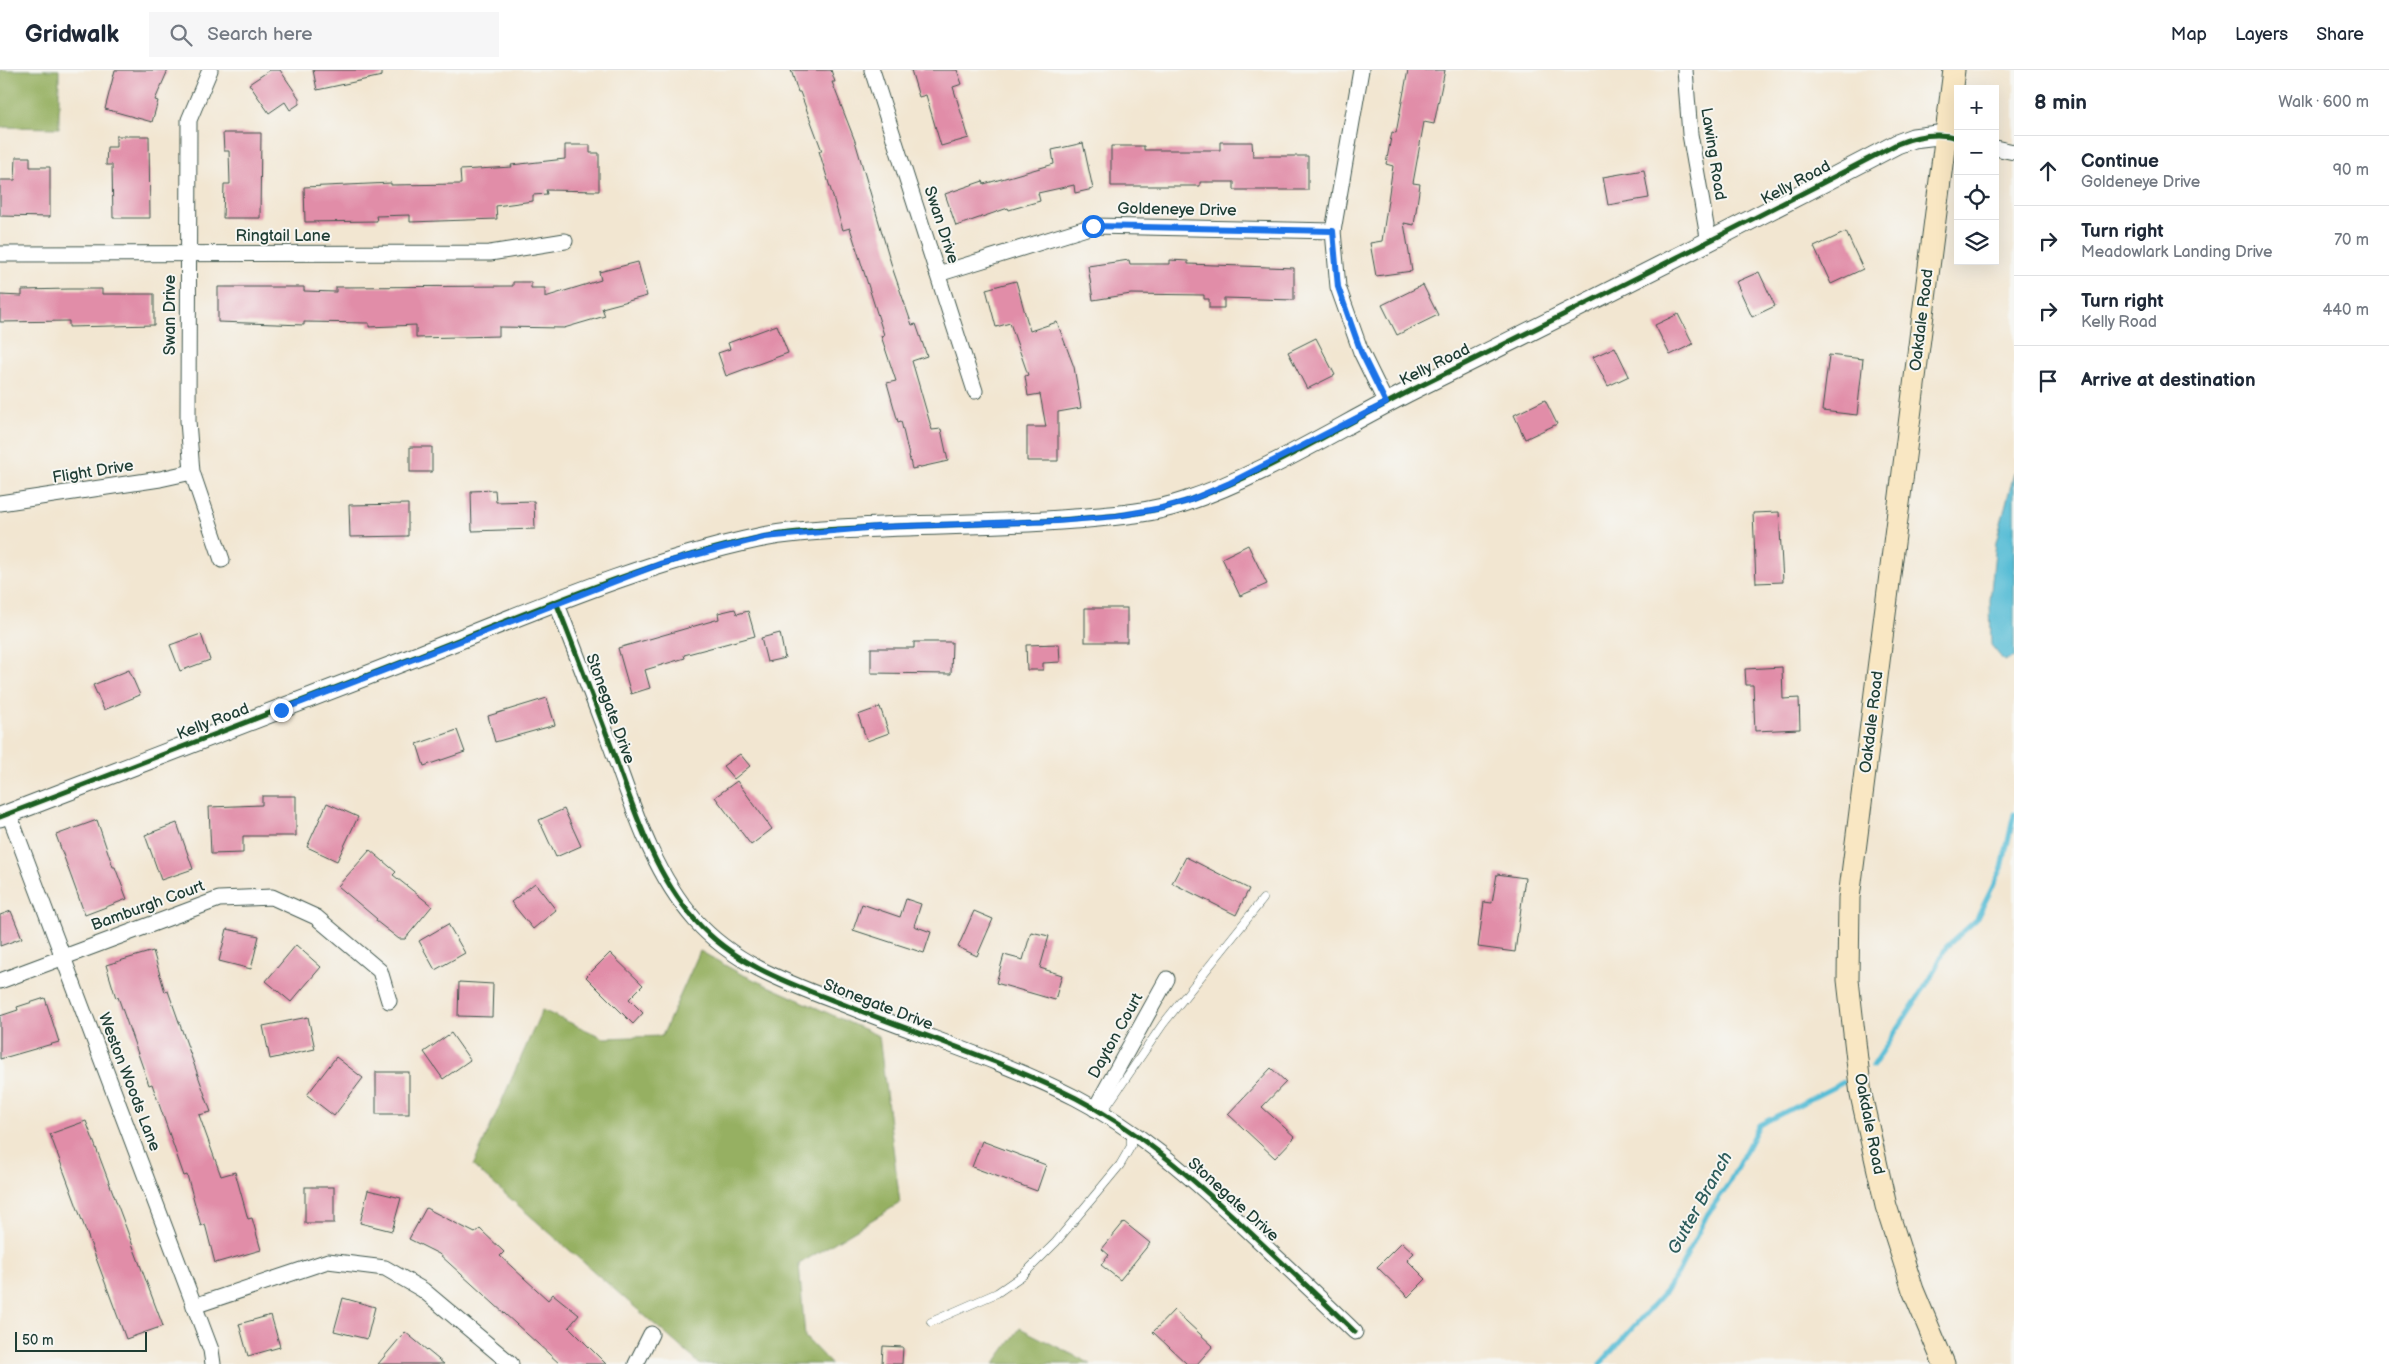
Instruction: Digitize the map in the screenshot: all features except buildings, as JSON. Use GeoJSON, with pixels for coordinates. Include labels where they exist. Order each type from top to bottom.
{"type":"FeatureCollection","features":[{"type":"Feature","properties":{"kind":"main road","name":"Oakdale Road"},"geometry":{"type":"LineString","coordinates":[[1944,1364],[1913,1290],[1886,1206],[1861,1095],[1848,980],[1849,898],[1952,136],[1954,70]]}},
{"type":"Feature","properties":{"kind":"street","name":"Swan Drive"},"geometry":{"type":"LineString","coordinates":[[210,70],[189,120],[187,384],[192,472],[222,560]]}},
{"type":"Feature","properties":{"kind":"street","name":"Swan Drive"},"geometry":{"type":"LineString","coordinates":[[872,70],[975,391]]}},
{"type":"Feature","properties":{"kind":"street"},"geometry":{"type":"LineString","coordinates":[[1361,70],[1333,231],[1338,287],[1361,352],[1386,403]]}},
{"type":"Feature","properties":{"kind":"street","name":"Lawing Road"},"geometry":{"type":"LineString","coordinates":[[1685,70],[1690,134],[1709,243]]}},
{"type":"Feature","properties":{"kind":"street","name":"Kelly Road"},"geometry":{"type":"LineString","coordinates":[[5,816],[556,602],[660,564],[764,537],[878,527],[1057,521],[1117,516],[1188,501],[1230,483],[1386,403],[1709,243],[1897,144],[1912,138],[1952,136]]}},
{"type":"Feature","properties":{"kind":"street"},"geometry":{"type":"LineString","coordinates":[[1999,149],[2014,152]]}},
{"type":"Feature","properties":{"kind":"street","name":"Goldeneye Drive"},"geometry":{"type":"LineString","coordinates":[[938,274],[1093,226],[1333,231]]}},
{"type":"Feature","properties":{"kind":"street","name":"Ringtail Lane"},"geometry":{"type":"LineString","coordinates":[[0,254],[490,253],[565,241]]}},
{"type":"Feature","properties":{"kind":"street","name":"Flight Drive"},"geometry":{"type":"LineString","coordinates":[[0,503],[160,479],[192,472]]}},
{"type":"Feature","properties":{"kind":"street","name":"Stonegate Drive"},"geometry":{"type":"LineString","coordinates":[[556,602],[654,859],[693,919],[708,934],[729,951],[766,972],[1036,1080],[1099,1111],[1131,1130],[1185,1173],[1300,1278],[1355,1332]]}},
{"type":"Feature","properties":{"kind":"street","name":"Weston Woods Lane"},"geometry":{"type":"LineString","coordinates":[[5,816],[63,956],[211,1350],[214,1364]]}},
{"type":"Feature","properties":{"kind":"street","name":"Bamburgh Court"},"geometry":{"type":"LineString","coordinates":[[0,981],[219,899],[272,897],[316,916],[380,971],[389,1001]]}},
{"type":"Feature","properties":{"kind":"street","name":"Dayton Court"},"geometry":{"type":"LineString","coordinates":[[1099,1111],[1167,979]]}},
{"type":"Feature","properties":{"kind":"street"},"geometry":{"type":"LineString","coordinates":[[194,1306],[328,1261],[385,1268],[423,1290],[511,1364]]}},
{"type":"Feature","properties":{"kind":"street"},"geometry":{"type":"LineString","coordinates":[[636,1364],[651,1334]]}},
{"type":"Feature","properties":{"kind":"lane"},"geometry":{"type":"LineString","coordinates":[[1099,1111],[1163,1024],[1263,899]]}},
{"type":"Feature","properties":{"kind":"lane"},"geometry":{"type":"LineString","coordinates":[[931,1322],[996,1293],[1022,1276],[1056,1242],[1124,1160],[1131,1146],[1131,1130]]}},
{"type":"Feature","properties":{"kind":"green space"},"geometry":{"type":"Polygon","coordinates":[[[0,70],[59,70],[59,128],[0,127],[0,70]]]}},
{"type":"Feature","properties":{"kind":"green space"},"geometry":{"type":"Polygon","coordinates":[[[700,951],[739,973],[879,1036],[900,1203],[799,1264],[805,1337],[831,1364],[700,1364],[473,1166],[542,1010],[604,1038],[662,1036],[700,951]]]}},
{"type":"Feature","properties":{"kind":"green space"},"geometry":{"type":"Polygon","coordinates":[[[1020,1328],[1091,1364],[994,1364],[1020,1328]]]}},
{"type":"Feature","properties":{"kind":"water"},"geometry":{"type":"Polygon","coordinates":[[[2014,473],[2014,657],[2004,661],[1991,645],[1990,600],[1996,542],[2014,473]]]}},
{"type":"Feature","properties":{"kind":"waterway","name":"Gutter Branch"},"geometry":{"type":"LineString","coordinates":[[1873,1066],[1930,979],[1946,947],[1976,920],[2002,868],[2014,814]]}},
{"type":"Feature","properties":{"kind":"waterway","name":"Gutter Branch"},"geometry":{"type":"LineString","coordinates":[[1600,1364],[1665,1292],[1678,1273],[1707,1215],[1729,1183],[1759,1125],[1844,1082]]}},
{"type":"Feature","properties":{"kind":"cycle path"},"geometry":{"type":"LineString","coordinates":[[0,817],[586,590],[714,548],[795,532],[1074,519],[1144,512],[1184,502],[1214,491],[1301,450],[1414,389],[1656,268],[1897,144],[1927,136],[1943,135],[1954,137]]}},
{"type":"Feature","properties":{"kind":"cycle path"},"geometry":{"type":"LineString","coordinates":[[556,602],[636,815],[655,859],[680,901],[711,936],[748,963],[789,983],[1022,1073],[1098,1110],[1139,1137],[1198,1184],[1355,1332]]}},
{"type":"Feature","properties":{"kind":"route"},"geometry":{"type":"LineString","coordinates":[[281,710],[556,602],[660,564],[722,546],[764,537],[826,530],[1057,521],[1117,516],[1188,501],[1295,451],[1386,403],[1361,352],[1338,287],[1333,231],[1093,226]]}}]}
